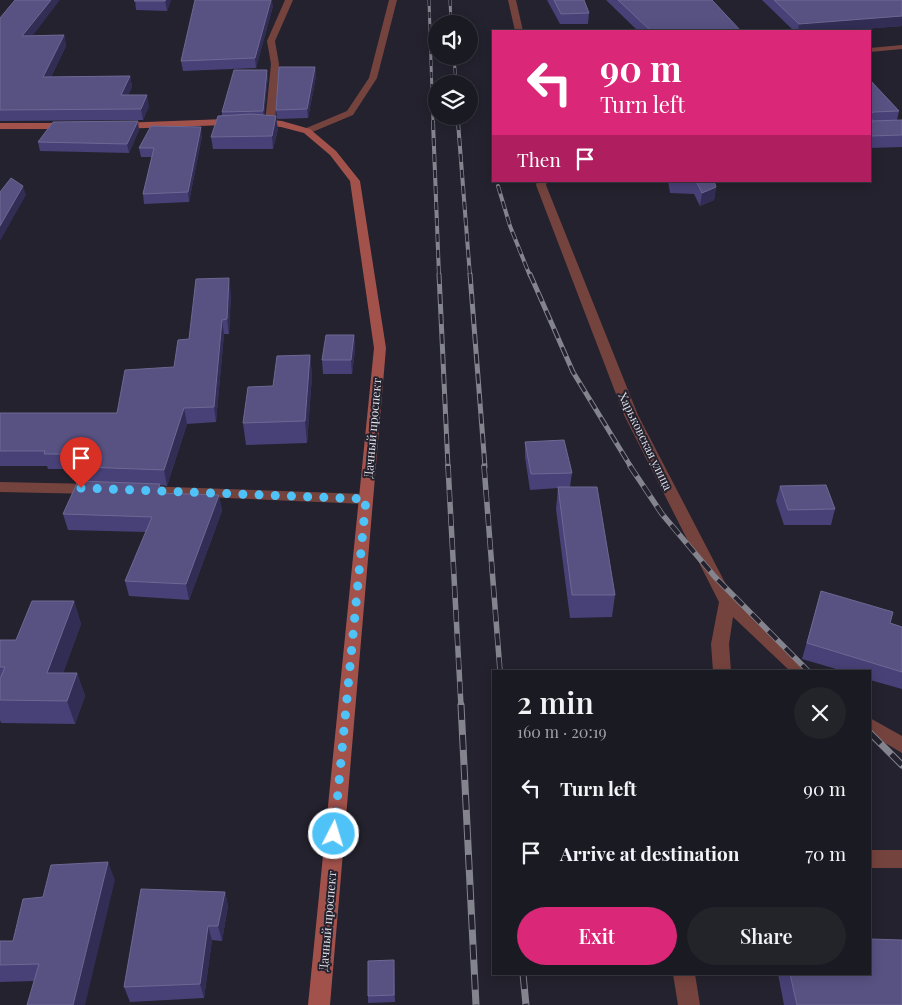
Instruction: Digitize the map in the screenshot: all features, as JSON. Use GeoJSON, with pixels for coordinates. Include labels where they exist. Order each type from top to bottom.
{"type":"FeatureCollection","features":[{"type":"Feature","properties":{"kind":"street"},"geometry":{"type":"LineString","coordinates":[[270,123],[275,64],[271,41],[289,0]]}},
{"type":"Feature","properties":{"kind":"street"},"geometry":{"type":"LineString","coordinates":[[105,126],[252,121],[282,124],[307,131],[350,113],[373,78],[393,0]]}},
{"type":"Feature","properties":{"kind":"street"},"geometry":{"type":"LineString","coordinates":[[512,0],[519,30]]}},
{"type":"Feature","properties":{"kind":"street"},"geometry":{"type":"LineString","coordinates":[[871,50],[902,46]]}},
{"type":"Feature","properties":{"kind":"street"},"geometry":{"type":"LineString","coordinates":[[0,126],[77,126]]}},
{"type":"Feature","properties":{"kind":"street","name":"Дачный проспект"},"geometry":{"type":"LineString","coordinates":[[307,131],[333,152],[355,181],[380,348],[319,1005]]}},
{"type":"Feature","properties":{"kind":"street","name":"Харьковская улица"},"geometry":{"type":"LineString","coordinates":[[542,182],[544,194],[631,415],[727,602],[799,670]]}},
{"type":"Feature","properties":{"kind":"street"},"geometry":{"type":"LineString","coordinates":[[0,487],[112,489]]}},
{"type":"Feature","properties":{"kind":"street"},"geometry":{"type":"LineString","coordinates":[[132,490],[366,499]]}},
{"type":"Feature","properties":{"kind":"street"},"geometry":{"type":"LineString","coordinates":[[722,670],[720,644],[727,602]]}},
{"type":"Feature","properties":{"kind":"street"},"geometry":{"type":"LineString","coordinates":[[871,726],[902,745]]}},
{"type":"Feature","properties":{"kind":"street"},"geometry":{"type":"LineString","coordinates":[[871,859],[902,859]]}},
{"type":"Feature","properties":{"kind":"street"},"geometry":{"type":"LineString","coordinates":[[684,975],[689,1005]]}},
{"type":"Feature","properties":{"kind":"building"},"geometry":{"type":"Polygon","coordinates":[[[15,0],[51,0],[22,36],[64,35],[43,77],[130,76],[121,95],[147,95],[141,109],[0,110],[0,18],[15,0]]]}},
{"type":"Feature","properties":{"kind":"building"},"geometry":{"type":"Polygon","coordinates":[[[135,0],[166,0],[134,1],[135,0]]]}},
{"type":"Feature","properties":{"kind":"building"},"geometry":{"type":"Polygon","coordinates":[[[195,0],[271,0],[255,58],[181,61],[195,0]]]}},
{"type":"Feature","properties":{"kind":"building"},"geometry":{"type":"Polygon","coordinates":[[[554,0],[584,0],[589,13],[561,14],[554,0]]]}},
{"type":"Feature","properties":{"kind":"building"},"geometry":{"type":"Polygon","coordinates":[[[618,0],[712,0],[740,30],[650,30],[618,0]]]}},
{"type":"Feature","properties":{"kind":"building"},"geometry":{"type":"Polygon","coordinates":[[[774,0],[902,0],[902,16],[799,24],[774,0]]]}},
{"type":"Feature","properties":{"kind":"building"},"geometry":{"type":"Polygon","coordinates":[[[279,67],[315,67],[307,109],[276,110],[279,67]]]}},
{"type":"Feature","properties":{"kind":"building"},"geometry":{"type":"Polygon","coordinates":[[[234,70],[267,70],[263,111],[222,112],[234,70]]]}},
{"type":"Feature","properties":{"kind":"building"},"geometry":{"type":"Polygon","coordinates":[[[871,81],[899,111],[873,112],[871,114],[871,81]]]}},
{"type":"Feature","properties":{"kind":"building"},"geometry":{"type":"Polygon","coordinates":[[[251,114],[276,116],[272,136],[211,137],[218,116],[251,114]]]}},
{"type":"Feature","properties":{"kind":"building"},"geometry":{"type":"Polygon","coordinates":[[[871,114],[872,121],[902,120],[902,135],[871,136],[871,114]]]}},
{"type":"Feature","properties":{"kind":"building"},"geometry":{"type":"Polygon","coordinates":[[[138,121],[127,144],[38,142],[53,122],[138,121]]]}},
{"type":"Feature","properties":{"kind":"building"},"geometry":{"type":"Polygon","coordinates":[[[151,126],[201,127],[188,192],[143,194],[154,148],[139,148],[151,126]]]}},
{"type":"Feature","properties":{"kind":"building"},"geometry":{"type":"Polygon","coordinates":[[[11,178],[23,186],[0,226],[0,192],[11,178]]]}},
{"type":"Feature","properties":{"kind":"building"},"geometry":{"type":"Polygon","coordinates":[[[696,182],[714,182],[716,187],[702,193],[696,182]]]}},
{"type":"Feature","properties":{"kind":"building"},"geometry":{"type":"Polygon","coordinates":[[[229,278],[227,319],[222,320],[214,407],[184,408],[164,470],[84,467],[90,454],[44,454],[45,451],[0,451],[0,413],[117,413],[125,370],[174,367],[178,340],[189,339],[196,279],[229,278]]]}},
{"type":"Feature","properties":{"kind":"building"},"geometry":{"type":"Polygon","coordinates":[[[326,335],[354,335],[351,360],[322,360],[326,335]]]}},
{"type":"Feature","properties":{"kind":"building"},"geometry":{"type":"Polygon","coordinates":[[[310,355],[305,421],[243,423],[248,387],[273,386],[277,356],[310,355]]]}},
{"type":"Feature","properties":{"kind":"building"},"geometry":{"type":"Polygon","coordinates":[[[564,440],[572,473],[531,474],[525,442],[564,440]]]}},
{"type":"Feature","properties":{"kind":"building"},"geometry":{"type":"Polygon","coordinates":[[[78,481],[160,484],[157,493],[219,495],[186,584],[125,581],[152,517],[63,514],[78,481]]]}},
{"type":"Feature","properties":{"kind":"building"},"geometry":{"type":"Polygon","coordinates":[[[826,485],[835,509],[788,510],[780,486],[826,485]]]}},
{"type":"Feature","properties":{"kind":"building"},"geometry":{"type":"Polygon","coordinates":[[[558,487],[597,487],[615,595],[572,595],[558,487]]]}},
{"type":"Feature","properties":{"kind":"building"},"geometry":{"type":"Polygon","coordinates":[[[821,591],[893,612],[890,623],[902,627],[902,672],[807,643],[821,591]]]}},
{"type":"Feature","properties":{"kind":"building"},"geometry":{"type":"Polygon","coordinates":[[[32,601],[74,601],[47,673],[77,673],[67,701],[0,700],[0,679],[5,667],[0,667],[0,640],[16,640],[32,601]]]}},
{"type":"Feature","properties":{"kind":"building"},"geometry":{"type":"Polygon","coordinates":[[[108,862],[73,1005],[27,1005],[39,964],[0,965],[0,941],[13,941],[23,899],[43,897],[51,865],[108,862]]]}},
{"type":"Feature","properties":{"kind":"building"},"geometry":{"type":"Polygon","coordinates":[[[141,889],[225,892],[218,926],[208,926],[200,984],[124,987],[141,889]]]}},
{"type":"Feature","properties":{"kind":"building"},"geometry":{"type":"Polygon","coordinates":[[[871,939],[902,940],[902,1005],[797,1005],[790,975],[871,975],[871,939]]]}},
{"type":"Feature","properties":{"kind":"building"},"geometry":{"type":"Polygon","coordinates":[[[394,960],[394,995],[368,996],[368,961],[394,960]]]}},
{"type":"Feature","properties":{"kind":"railway"},"geometry":{"type":"LineString","coordinates":[[429,0],[431,75]]}},
{"type":"Feature","properties":{"kind":"railway"},"geometry":{"type":"LineString","coordinates":[[450,0],[451,15]]}},
{"type":"Feature","properties":{"kind":"railway"},"geometry":{"type":"LineString","coordinates":[[455,65],[455,75]]}},
{"type":"Feature","properties":{"kind":"railway"},"geometry":{"type":"LineString","coordinates":[[433,125],[439,276]]}},
{"type":"Feature","properties":{"kind":"railway"},"geometry":{"type":"LineString","coordinates":[[458,125],[470,276]]}},
{"type":"Feature","properties":{"kind":"railway"},"geometry":{"type":"LineString","coordinates":[[498,186],[510,226],[530,276]]}},
{"type":"Feature","properties":{"kind":"railway"},"geometry":{"type":"LineString","coordinates":[[439,274],[448,467]]}},
{"type":"Feature","properties":{"kind":"railway"},"geometry":{"type":"LineString","coordinates":[[470,274],[485,467]]}},
{"type":"Feature","properties":{"kind":"railway"},"geometry":{"type":"LineString","coordinates":[[530,274],[573,372],[631,467]]}},
{"type":"Feature","properties":{"kind":"railway"},"geometry":{"type":"LineString","coordinates":[[448,466],[461,706]]}},
{"type":"Feature","properties":{"kind":"railway"},"geometry":{"type":"LineString","coordinates":[[484,466],[500,670]]}},
{"type":"Feature","properties":{"kind":"railway"},"geometry":{"type":"LineString","coordinates":[[630,466],[662,514],[715,577],[807,670]]}},
{"type":"Feature","properties":{"kind":"railway"},"geometry":{"type":"LineString","coordinates":[[461,705],[476,1005]]}},
{"type":"Feature","properties":{"kind":"railway"},"geometry":{"type":"LineString","coordinates":[[871,734],[902,765]]}},
{"type":"Feature","properties":{"kind":"railway"},"geometry":{"type":"LineString","coordinates":[[523,975],[526,1005]]}},
{"type":"Feature","properties":{"kind":"route"},"geometry":{"type":"LineString","coordinates":[[81,488],[366,499],[334,834]]}}]}
